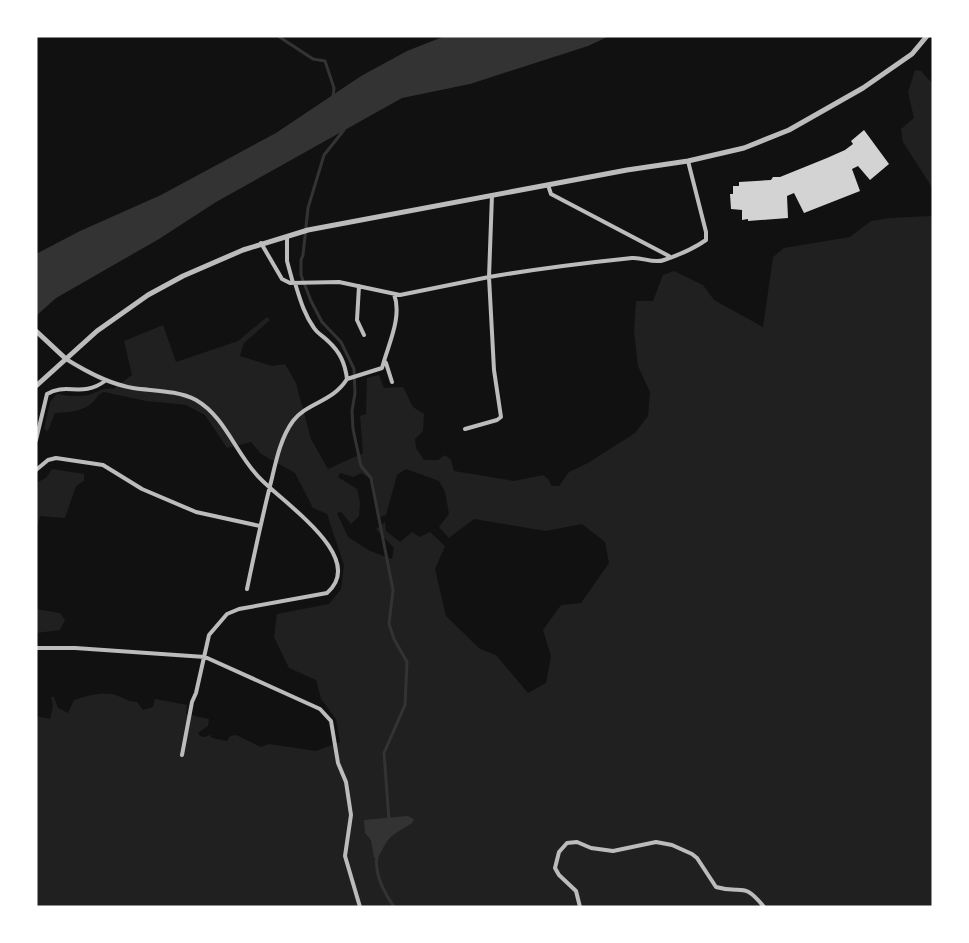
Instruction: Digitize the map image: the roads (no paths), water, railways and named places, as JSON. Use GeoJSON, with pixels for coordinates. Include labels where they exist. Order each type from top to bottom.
{"type":"FeatureCollection","features":[{"type":"Feature","properties":{"kind":"street"},"geometry":{"type":"LineString","coordinates":[[36,386],[97,331],[148,295],[183,276],[261,243],[308,230],[688,161],[744,148],[789,130],[888,72],[912,54],[927,36]]}},
{"type":"Feature","properties":{"kind":"street"},"geometry":{"type":"LineString","coordinates":[[261,243],[282,279],[295,283],[339,282],[400,295],[555,266],[637,257],[653,261],[664,260],[692,250],[706,240],[688,161]]}},
{"type":"Feature","properties":{"kind":"street"},"geometry":{"type":"LineString","coordinates":[[548,185],[551,194],[670,257]]}},
{"type":"Feature","properties":{"kind":"street"},"geometry":{"type":"LineString","coordinates":[[465,429],[499,420],[501,417],[494,370],[489,277],[492,195]]}},
{"type":"Feature","properties":{"kind":"street"},"geometry":{"type":"LineString","coordinates":[[287,235],[286,255],[307,317],[320,336],[338,352],[349,378]]}},
{"type":"Feature","properties":{"kind":"street"},"geometry":{"type":"LineString","coordinates":[[359,286],[357,320],[364,335]]}},
{"type":"Feature","properties":{"kind":"street"},"geometry":{"type":"LineString","coordinates":[[247,589],[279,452],[294,419],[336,392],[349,378],[382,368],[396,319],[394,294]]}},
{"type":"Feature","properties":{"kind":"street"},"geometry":{"type":"LineString","coordinates":[[36,331],[66,359],[105,381],[133,388],[178,394],[194,399],[208,408],[254,473],[269,489],[322,534],[335,558],[338,568],[336,581],[327,593],[253,605],[227,614],[216,625],[206,645],[182,755]]}},
{"type":"Feature","properties":{"kind":"street"},"geometry":{"type":"LineString","coordinates":[[384,361],[392,382]]}},
{"type":"Feature","properties":{"kind":"street"},"geometry":{"type":"LineString","coordinates":[[36,440],[47,394],[55,389],[89,390],[105,381]]}},
{"type":"Feature","properties":{"kind":"street"},"geometry":{"type":"LineString","coordinates":[[36,470],[48,460],[56,458],[103,465],[142,489],[196,512],[260,526]]}},
{"type":"Feature","properties":{"kind":"street"},"geometry":{"type":"LineString","coordinates":[[36,648],[119,650],[205,657],[320,709],[331,721],[338,764],[346,782],[351,815],[345,856],[360,907]]}},
{"type":"Feature","properties":{"kind":"street"},"geometry":{"type":"LineString","coordinates":[[580,907],[576,891],[555,868],[559,852],[564,845],[571,842],[613,851],[651,842],[672,845],[697,858],[716,887],[728,890],[747,890],[764,907]]}},
{"type":"Feature","properties":{"kind":"waterway"},"geometry":{"type":"LineString","coordinates":[[278,36],[313,59],[325,61],[334,88],[333,97]]}},
{"type":"Feature","properties":{"kind":"waterway"},"geometry":{"type":"LineString","coordinates":[[344,130],[324,155],[308,208],[301,275],[322,322],[341,342],[354,369],[353,429],[361,466],[371,478],[393,590],[389,624],[394,639],[407,662],[405,705],[384,753],[389,820]]}},
{"type":"Feature","properties":{"kind":"waterway"},"geometry":{"type":"LineString","coordinates":[[377,856],[378,876],[394,907]]}}]}
